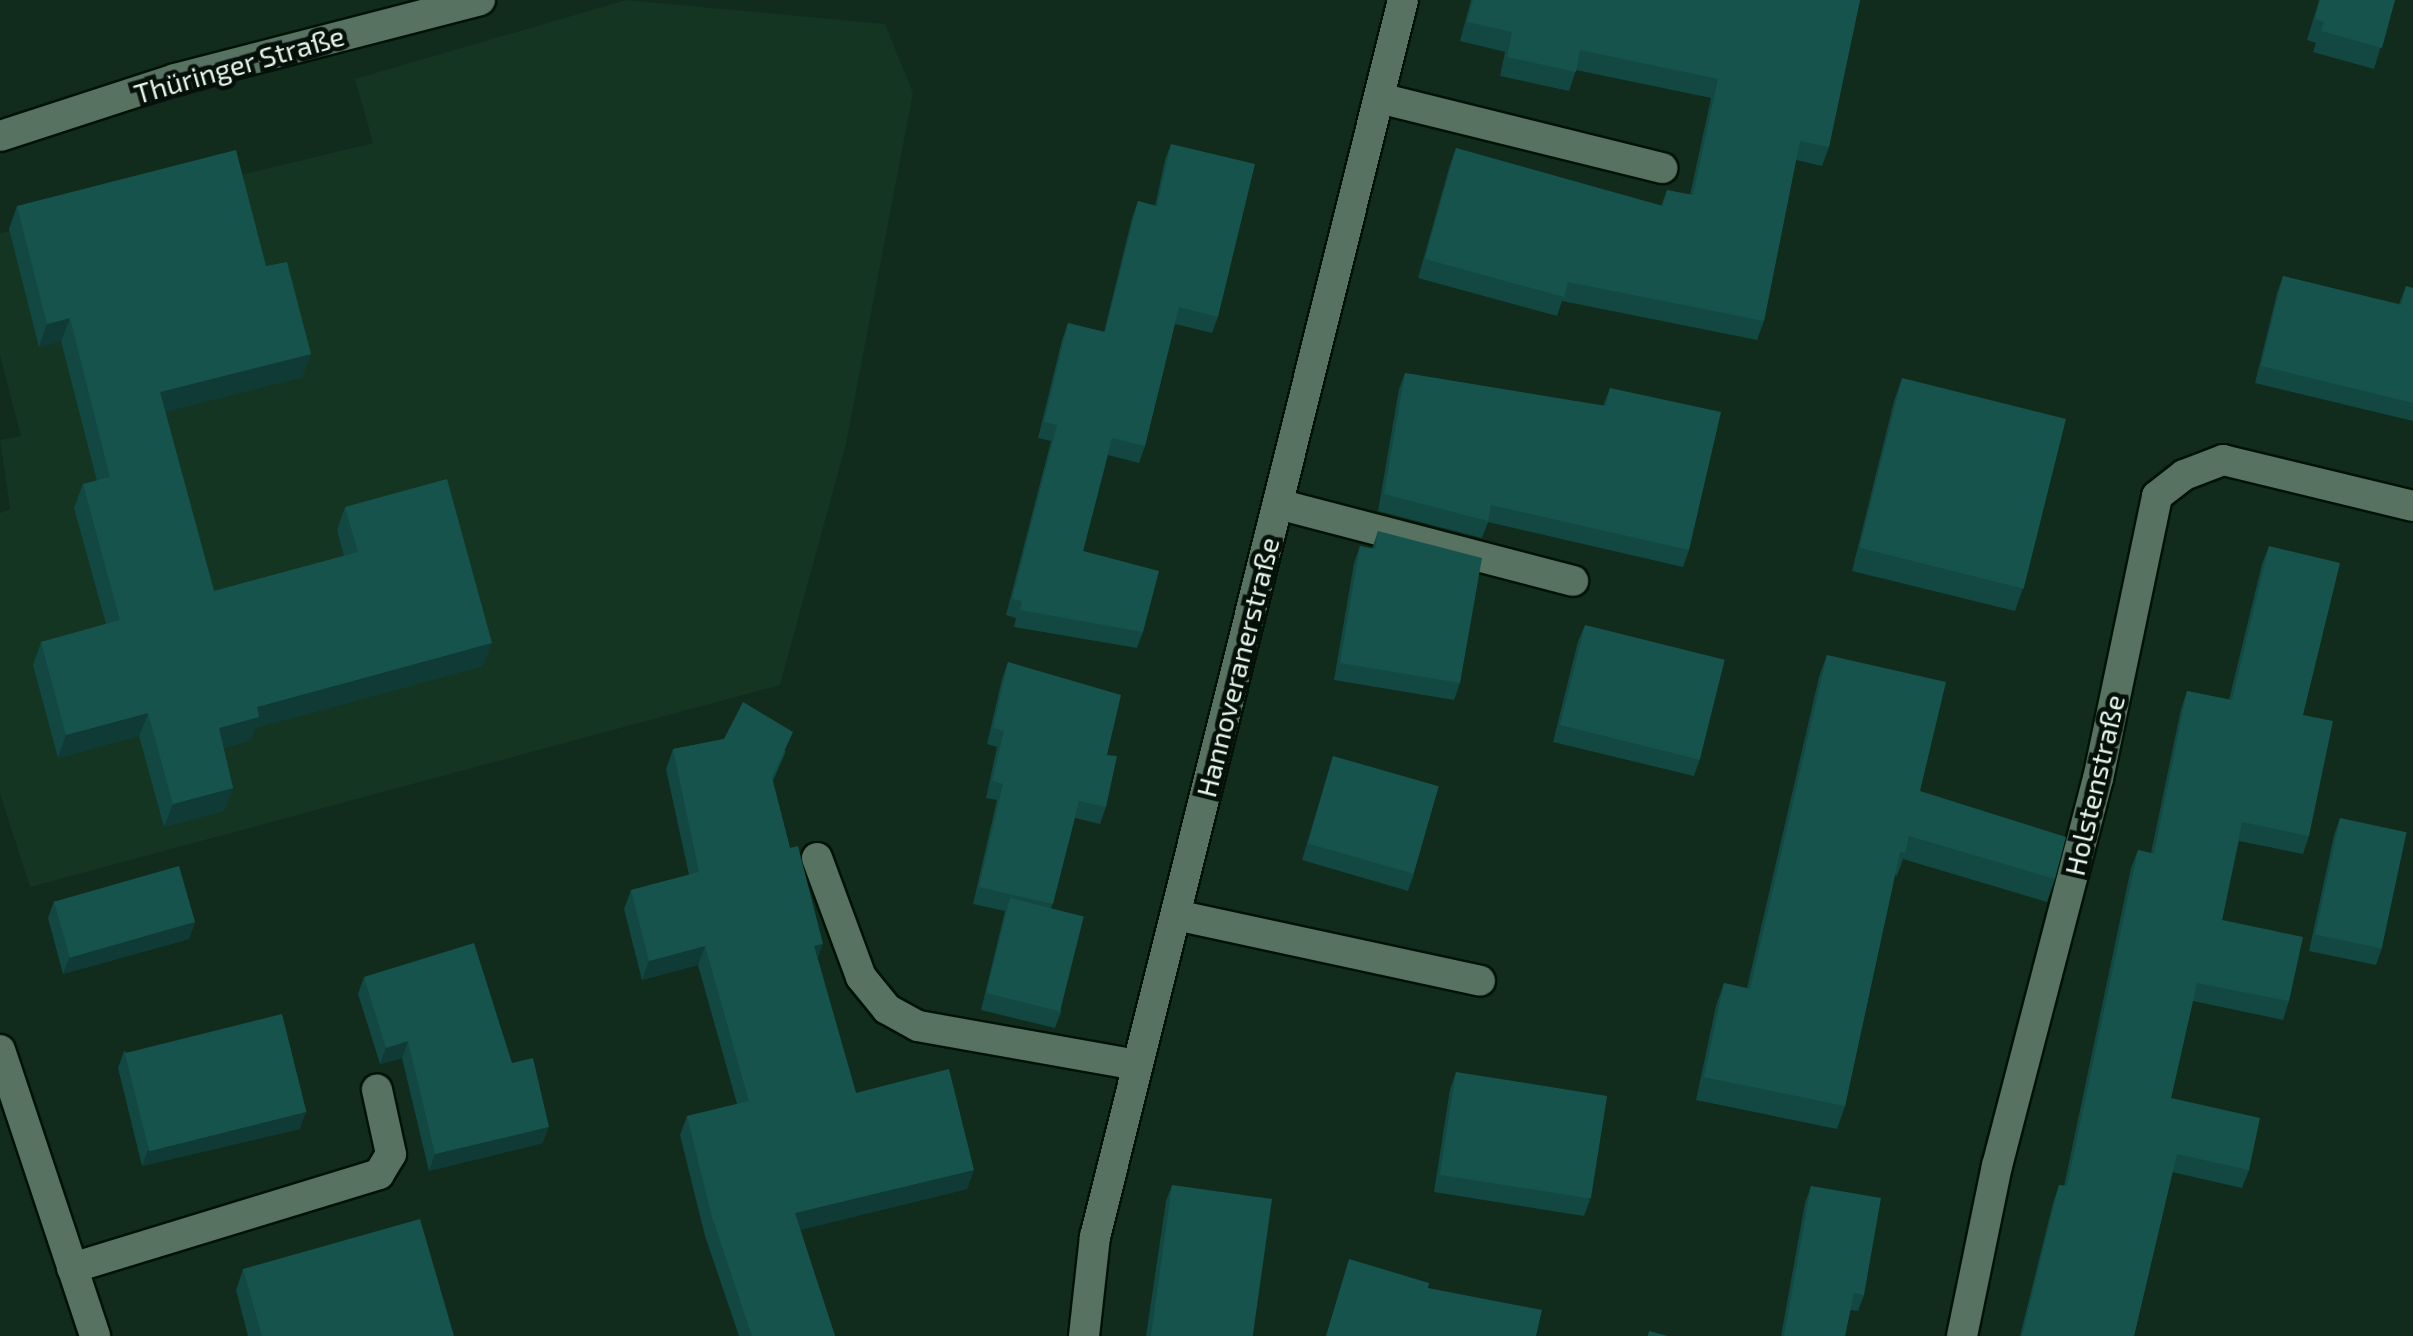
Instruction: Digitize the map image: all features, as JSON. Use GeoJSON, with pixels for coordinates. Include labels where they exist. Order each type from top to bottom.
{"type":"FeatureCollection","features":[{"type":"Feature","properties":{"kind":"street","name":"Thüringer Straße"},"geometry":{"type":"LineString","coordinates":[[0,136],[175,79],[480,0]]}},
{"type":"Feature","properties":{"kind":"street","name":"Hannoveranerstraße"},"geometry":{"type":"LineString","coordinates":[[1084,1336],[1096,1238],[1403,0]]}},
{"type":"Feature","properties":{"kind":"street"},"geometry":{"type":"LineString","coordinates":[[1379,98],[1662,168]]}},
{"type":"Feature","properties":{"kind":"street","name":"Holstenstraße"},"geometry":{"type":"LineString","coordinates":[[1962,1336],[1997,1166],[2098,779],[2157,496],[2184,475],[2224,460],[2413,506]]}},
{"type":"Feature","properties":{"kind":"street"},"geometry":{"type":"LineString","coordinates":[[1278,504],[1574,581]]}},
{"type":"Feature","properties":{"kind":"street"},"geometry":{"type":"LineString","coordinates":[[817,858],[861,978],[886,1009],[918,1026],[1138,1065]]}},
{"type":"Feature","properties":{"kind":"street"},"geometry":{"type":"LineString","coordinates":[[1176,915],[1480,981]]}},
{"type":"Feature","properties":{"kind":"street"},"geometry":{"type":"LineString","coordinates":[[0,1050],[94,1336]]}},
{"type":"Feature","properties":{"kind":"street"},"geometry":{"type":"LineString","coordinates":[[72,1268],[380,1174],[392,1154],[390,1124],[376,1090]]}},
{"type":"Feature","properties":{"kind":"shaded area"},"geometry":{"type":"Polygon","coordinates":[[[626,0],[885,24],[913,93],[846,444],[780,685],[30,887],[0,794],[0,513],[10,509],[0,440],[21,436],[0,356],[0,233],[373,143],[355,79],[626,0]]]}},
{"type":"Feature","properties":{"kind":"building"},"geometry":{"type":"Polygon","coordinates":[[[1473,0],[1860,0],[1829,147],[1800,141],[1764,321],[1568,282],[1564,297],[1425,259],[1456,148],[1663,206],[1667,190],[1693,195],[1718,79],[1580,50],[1576,72],[1507,57],[1512,32],[1467,22],[1473,0]]]}},
{"type":"Feature","properties":{"kind":"building"},"geometry":{"type":"Polygon","coordinates":[[[2320,0],[2395,0],[2382,48],[2321,31],[2324,22],[2315,19],[2320,0]]]}},
{"type":"Feature","properties":{"kind":"building"},"geometry":{"type":"Polygon","coordinates":[[[1171,144],[1255,164],[1218,317],[1179,307],[1145,446],[1112,438],[1083,551],[1159,571],[1143,632],[1020,610],[1022,601],[1012,599],[1057,425],[1044,422],[1068,323],[1105,332],[1138,201],[1157,206],[1171,144]]]}},
{"type":"Feature","properties":{"kind":"building"},"geometry":{"type":"Polygon","coordinates":[[[236,150],[266,266],[287,262],[311,354],[160,392],[214,591],[358,552],[345,507],[447,479],[492,643],[257,707],[259,717],[219,728],[233,788],[173,804],[148,713],[66,735],[41,642],[120,620],[83,484],[110,477],[70,318],[47,324],[17,206],[236,150]]]}},
{"type":"Feature","properties":{"kind":"building"},"geometry":{"type":"Polygon","coordinates":[[[2283,276],[2401,305],[2406,286],[2413,288],[2413,403],[2261,366],[2283,276]]]}},
{"type":"Feature","properties":{"kind":"building"},"geometry":{"type":"Polygon","coordinates":[[[1405,373],[1606,406],[1610,388],[1721,412],[1689,550],[1491,505],[1488,521],[1384,494],[1405,373]]]}},
{"type":"Feature","properties":{"kind":"building"},"geometry":{"type":"Polygon","coordinates":[[[1902,378],[2066,419],[2024,589],[1860,548],[1902,378]]]}},
{"type":"Feature","properties":{"kind":"building"},"geometry":{"type":"Polygon","coordinates":[[[1378,531],[1482,558],[1460,683],[1340,663],[1360,546],[1375,549],[1378,531]]]}},
{"type":"Feature","properties":{"kind":"building"},"geometry":{"type":"Polygon","coordinates":[[[2269,546],[2340,563],[2303,715],[2333,721],[2309,836],[2242,822],[2222,920],[2303,937],[2289,1001],[2197,983],[2171,1098],[2260,1118],[2249,1170],[2177,1154],[2134,1336],[2022,1336],[2059,1185],[2067,1186],[2138,850],[2154,854],[2187,691],[2232,700],[2269,546]]]}},
{"type":"Feature","properties":{"kind":"building"},"geometry":{"type":"Polygon","coordinates":[[[1585,625],[1725,660],[1700,760],[1560,725],[1585,625]]]}},
{"type":"Feature","properties":{"kind":"building"},"geometry":{"type":"Polygon","coordinates":[[[1827,655],[1946,682],[1920,791],[2066,837],[2055,879],[1909,836],[1905,853],[1900,852],[1845,1106],[1704,1077],[1724,983],[1750,989],[1827,655]]]}},
{"type":"Feature","properties":{"kind":"building"},"geometry":{"type":"Polygon","coordinates":[[[1008,662],[1121,695],[1107,755],[1117,756],[1106,807],[1079,801],[1053,904],[979,887],[1003,784],[992,781],[1004,731],[993,728],[1008,662]]]}},
{"type":"Feature","properties":{"kind":"building"},"geometry":{"type":"Polygon","coordinates":[[[743,702],[793,732],[772,778],[790,848],[798,846],[823,944],[814,946],[856,1093],[949,1069],[974,1170],[795,1213],[835,1336],[752,1336],[712,1217],[687,1116],[749,1101],[705,946],[649,961],[631,890],[699,872],[673,749],[724,739],[743,702]]]}},
{"type":"Feature","properties":{"kind":"building"},"geometry":{"type":"Polygon","coordinates":[[[1333,756],[1439,786],[1414,874],[1308,843],[1333,756]]]}},
{"type":"Feature","properties":{"kind":"building"},"geometry":{"type":"Polygon","coordinates":[[[2340,818],[2407,832],[2382,949],[2315,934],[2340,818]]]}},
{"type":"Feature","properties":{"kind":"building"},"geometry":{"type":"Polygon","coordinates":[[[179,866],[195,922],[70,958],[54,902],[179,866]]]}},
{"type":"Feature","properties":{"kind":"building"},"geometry":{"type":"Polygon","coordinates":[[[1010,898],[1084,916],[1060,1011],[986,993],[1010,898]]]}},
{"type":"Feature","properties":{"kind":"building"},"geometry":{"type":"Polygon","coordinates":[[[474,943],[512,1063],[533,1058],[549,1127],[435,1154],[408,1041],[386,1048],[364,977],[474,943]]]}},
{"type":"Feature","properties":{"kind":"building"},"geometry":{"type":"Polygon","coordinates":[[[282,1014],[306,1112],[149,1151],[125,1053],[282,1014]]]}},
{"type":"Feature","properties":{"kind":"building"},"geometry":{"type":"Polygon","coordinates":[[[1456,1072],[1607,1096],[1591,1199],[1440,1175],[1456,1072]]]}},
{"type":"Feature","properties":{"kind":"building"},"geometry":{"type":"Polygon","coordinates":[[[1172,1185],[1272,1199],[1253,1336],[1151,1336],[1172,1185]]]}},
{"type":"Feature","properties":{"kind":"building"},"geometry":{"type":"Polygon","coordinates":[[[1811,1186],[1881,1198],[1864,1295],[1854,1293],[1845,1336],[1784,1336],[1811,1186]]]}},
{"type":"Feature","properties":{"kind":"building"},"geometry":{"type":"Polygon","coordinates":[[[420,1219],[454,1336],[262,1336],[243,1269],[420,1219]]]}},
{"type":"Feature","properties":{"kind":"building"},"geometry":{"type":"Polygon","coordinates":[[[1349,1259],[1429,1283],[1428,1288],[1542,1310],[1536,1336],[1326,1336],[1349,1259]]]}}]}
